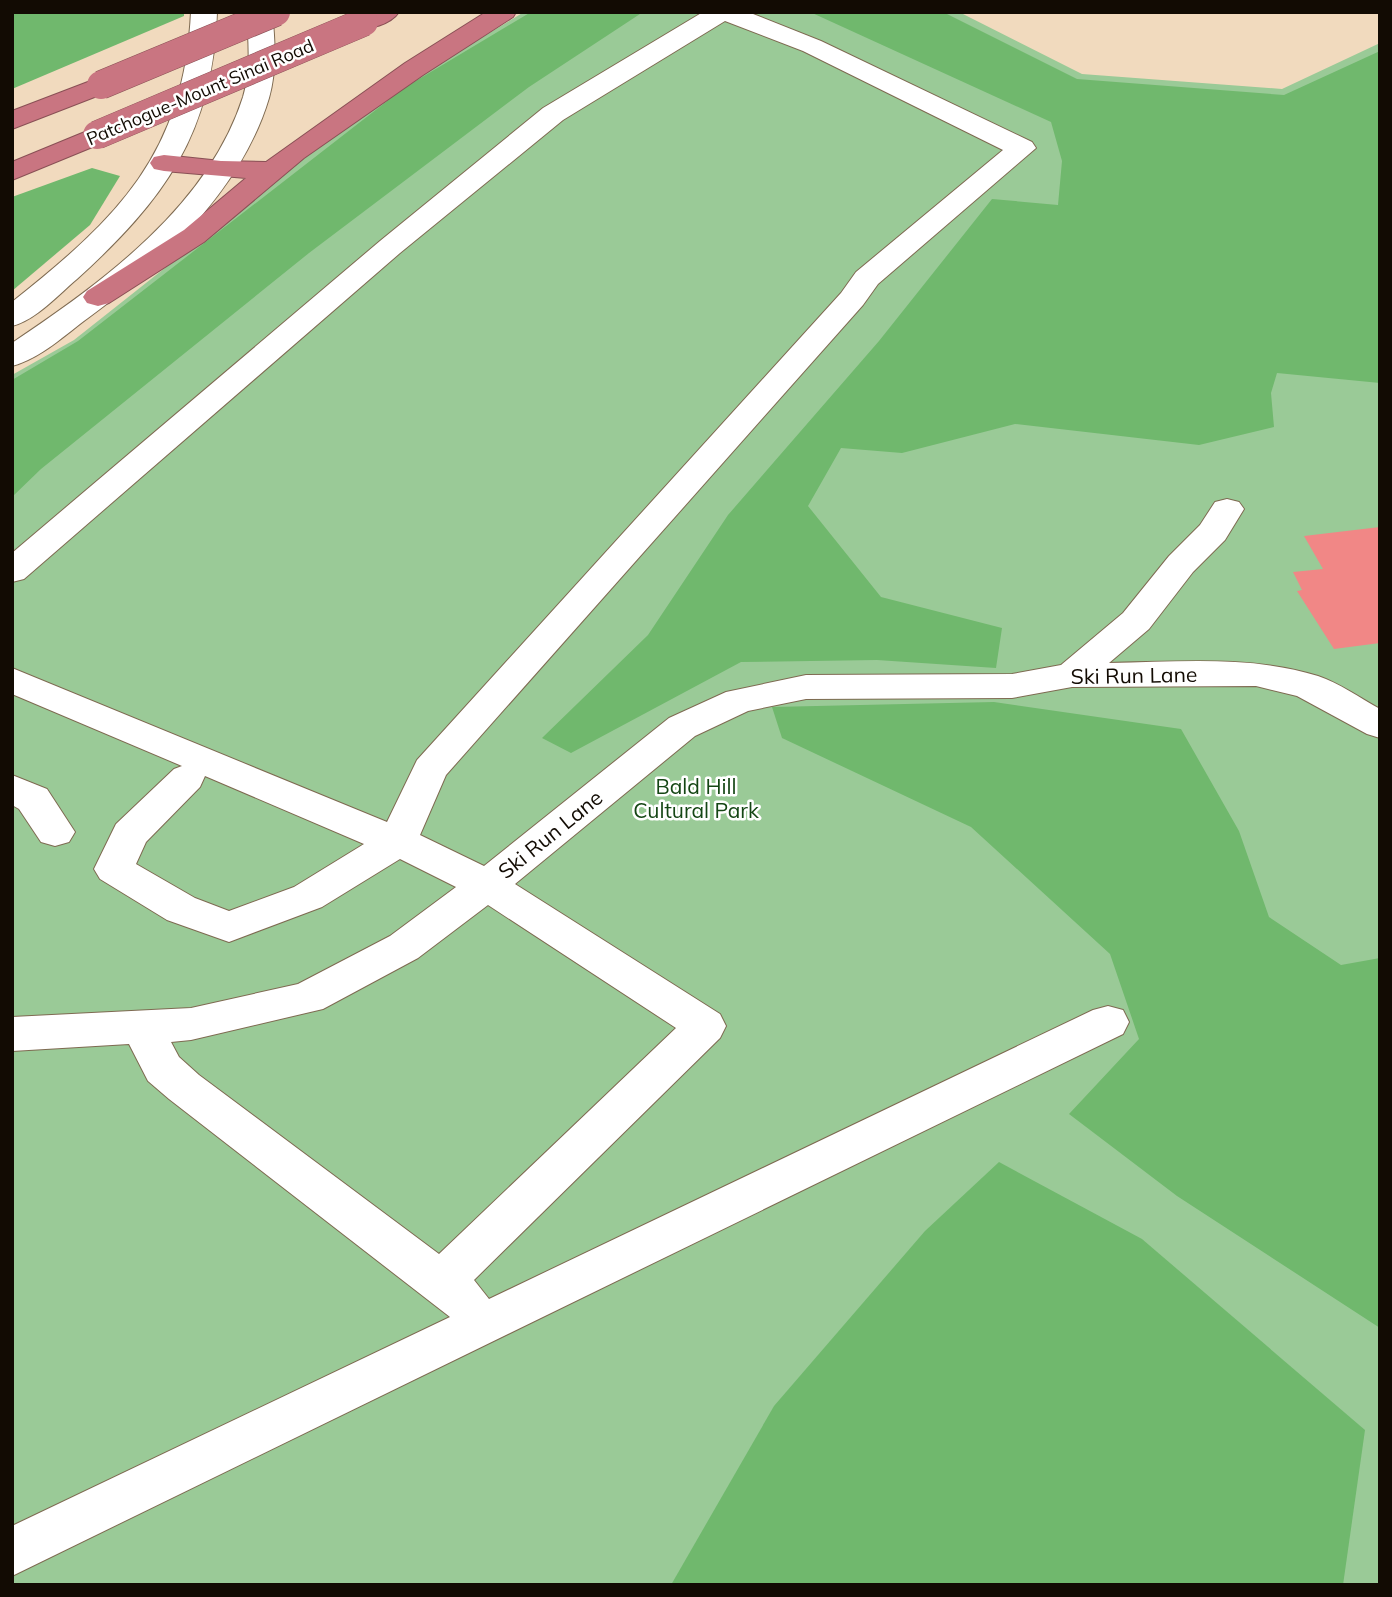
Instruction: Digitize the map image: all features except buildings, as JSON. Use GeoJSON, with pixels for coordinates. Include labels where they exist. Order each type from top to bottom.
{"type":"FeatureCollection","features":[{"type":"Feature","properties":{"kind":"highway"},"geometry":{"type":"LineString","coordinates":[[12,121],[276,12]]}},
{"type":"Feature","properties":{"kind":"highway"},"geometry":{"type":"LineString","coordinates":[[98,297],[194,236],[270,170],[414,69],[504,12]]}},
{"type":"Feature","properties":{"kind":"highway","name":"Patchogue-Mount Sinai Road"},"geometry":{"type":"LineString","coordinates":[[12,172],[376,17]]}},
{"type":"Feature","properties":{"kind":"highway"},"geometry":{"type":"LineString","coordinates":[[164,163],[221,169],[270,170]]}},
{"type":"Feature","properties":{"kind":"street"},"geometry":{"type":"LineString","coordinates":[[12,317],[74,265],[113,226],[164,163],[192,102],[200,64],[204,12]]}},
{"type":"Feature","properties":{"kind":"street"},"geometry":{"type":"LineString","coordinates":[[12,357],[98,297],[163,239],[221,169],[246,123],[256,97],[261,71],[259,12]]}},
{"type":"Feature","properties":{"kind":"street"},"geometry":{"type":"LineString","coordinates":[[12,571],[390,247],[553,114],[723,12],[812,46],[1022,148],[867,278],[852,299],[743,423],[430,769],[397,842],[308,897],[229,927],[181,909],[114,869],[130,834],[187,778]]}},
{"type":"Feature","properties":{"kind":"street"},"geometry":{"type":"LineString","coordinates":[[1072,675],[1136,621],[1181,564],[1213,532],[1227,509]]}},
{"type":"Feature","properties":{"kind":"street","name":"Ski Run Lane"},"geometry":{"type":"LineString","coordinates":[[12,1034],[191,1024],[308,998],[404,947],[486,885],[682,727],[739,701],[806,687],[1012,686],[1072,675],[1256,674],[1308,686],[1380,725]]}},
{"type":"Feature","properties":{"kind":"street"},"geometry":{"type":"LineString","coordinates":[[12,680],[397,842],[486,885],[705,1026],[441,1282]]}},
{"type":"Feature","properties":{"kind":"street"},"geometry":{"type":"LineString","coordinates":[[12,789],[33,799],[55,832]]}},
{"type":"Feature","properties":{"kind":"street"},"geometry":{"type":"LineString","coordinates":[[12,1552],[1108,1022]]}},
{"type":"Feature","properties":{"kind":"street"},"geometry":{"type":"LineString","coordinates":[[142,1027],[163,1069],[464,1299],[480,1326]]}},
{"type":"Feature","properties":{"kind":"green space"},"geometry":{"type":"Polygon","coordinates":[[[12,12],[184,12],[184,16],[12,89],[12,12]]]}},
{"type":"Feature","properties":{"kind":"green space","name":"Bald Hill Cultural Park"},"geometry":{"type":"Polygon","coordinates":[[[524,12],[959,12],[1082,74],[1282,89],[1380,43],[1380,1585],[12,1585],[12,375],[74,340],[290,169],[400,87],[524,12]]]}},
{"type":"Feature","properties":{"kind":"green space"},"geometry":{"type":"Polygon","coordinates":[[[531,12],[643,12],[529,87],[309,253],[41,469],[12,497],[12,380],[78,341],[404,88],[531,12]]]}},
{"type":"Feature","properties":{"kind":"green space"},"geometry":{"type":"Polygon","coordinates":[[[810,12],[943,12],[1077,79],[1284,95],[1380,51],[1380,383],[1277,373],[1271,393],[1274,427],[1199,445],[1015,424],[902,453],[841,448],[808,506],[881,597],[1002,628],[996,668],[877,660],[741,662],[571,753],[542,738],[648,635],[728,515],[879,341],[992,199],[1058,205],[1062,161],[1051,122],[810,12]]]}},
{"type":"Feature","properties":{"kind":"green space"},"geometry":{"type":"Polygon","coordinates":[[[92,168],[120,176],[90,225],[12,291],[12,197],[92,168]]]}},
{"type":"Feature","properties":{"kind":"green space"},"geometry":{"type":"Polygon","coordinates":[[[994,702],[1181,729],[1239,831],[1269,917],[1341,965],[1380,958],[1380,1328],[1177,1196],[1069,1114],[1139,1039],[1110,954],[971,827],[782,738],[772,707],[994,702]]]}},
{"type":"Feature","properties":{"kind":"green space"},"geometry":{"type":"Polygon","coordinates":[[[999,1162],[1142,1239],[1365,1430],[1343,1585],[671,1585],[774,1406],[925,1231],[999,1162]]]}}]}
